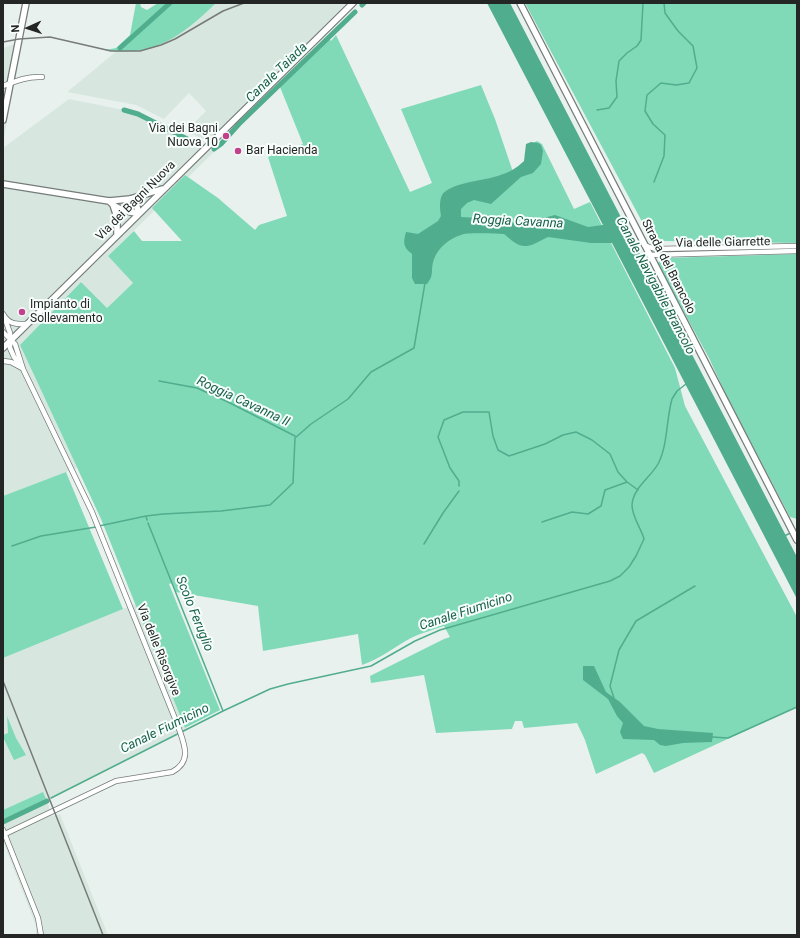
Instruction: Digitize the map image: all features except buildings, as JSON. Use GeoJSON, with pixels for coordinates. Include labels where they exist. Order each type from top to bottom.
{"type":"FeatureCollection","features":[{"type":"Feature","properties":{"kind":"street"},"geometry":{"type":"LineString","coordinates":[[3,120],[26,3]]}},
{"type":"Feature","properties":{"kind":"street","name":"Via dei Bagni Nuova"},"geometry":{"type":"LineString","coordinates":[[3,348],[353,3]]}},
{"type":"Feature","properties":{"kind":"street","name":"Strada del Brancolo"},"geometry":{"type":"LineString","coordinates":[[520,3],[796,539]]}},
{"type":"Feature","properties":{"kind":"street"},"geometry":{"type":"LineString","coordinates":[[3,86],[34,76],[42,77]]}},
{"type":"Feature","properties":{"kind":"street"},"geometry":{"type":"LineString","coordinates":[[3,183],[104,200],[134,213],[139,213],[136,204],[130,199]]}},
{"type":"Feature","properties":{"kind":"street"},"geometry":{"type":"LineString","coordinates":[[111,203],[130,199],[164,188]]}},
{"type":"Feature","properties":{"kind":"street"},"geometry":{"type":"LineString","coordinates":[[111,203],[117,217],[116,235]]}},
{"type":"Feature","properties":{"kind":"street","name":"Via delle Giarrette"},"geometry":{"type":"LineString","coordinates":[[647,250],[797,246]]}},
{"type":"Feature","properties":{"kind":"street","name":"Via delle Giarrette"},"geometry":{"type":"LineString","coordinates":[[647,250],[657,255],[797,251]]}},
{"type":"Feature","properties":{"kind":"street"},"geometry":{"type":"LineString","coordinates":[[653,262],[657,255]]}},
{"type":"Feature","properties":{"kind":"street"},"geometry":{"type":"LineString","coordinates":[[4,316],[10,323],[28,324]]}},
{"type":"Feature","properties":{"kind":"street","name":"Via delle Risorgive"},"geometry":{"type":"LineString","coordinates":[[4,316],[10,333],[10,348],[14,357],[23,369],[92,512],[185,746],[184,760],[178,769],[172,772],[116,781],[4,832]]}},
{"type":"Feature","properties":{"kind":"street"},"geometry":{"type":"LineString","coordinates":[[3,332],[10,340]]}},
{"type":"Feature","properties":{"kind":"street"},"geometry":{"type":"LineString","coordinates":[[3,361],[11,362],[23,369]]}},
{"type":"Feature","properties":{"kind":"street"},"geometry":{"type":"LineString","coordinates":[[4,832],[38,918],[41,935]]}},
{"type":"Feature","properties":{"kind":"shaded area"},"geometry":{"type":"Polygon","coordinates":[[[136,3],[140,3],[141,7],[147,10],[158,3],[216,3],[192,25],[166,42],[138,51],[122,52],[105,50],[116,48],[130,35],[136,3]]]}},
{"type":"Feature","properties":{"kind":"shaded area"},"geometry":{"type":"Polygon","coordinates":[[[175,3],[347,3],[208,141],[186,131],[206,111],[189,93],[164,119],[136,105],[67,92],[175,3]]]}},
{"type":"Feature","properties":{"kind":"shaded area"},"geometry":{"type":"Polygon","coordinates":[[[525,3],[797,3],[797,243],[663,241],[647,231],[525,3]]]}},
{"type":"Feature","properties":{"kind":"shaded area"},"geometry":{"type":"Polygon","coordinates":[[[336,35],[410,192],[432,183],[401,109],[481,85],[495,119],[513,172],[523,168],[533,143],[537,141],[542,144],[574,209],[590,202],[675,368],[685,406],[797,617],[797,707],[654,773],[645,755],[642,753],[596,774],[585,740],[577,723],[524,728],[522,721],[515,721],[512,729],[436,733],[424,675],[371,683],[370,676],[450,637],[444,626],[411,638],[381,656],[362,665],[358,634],[263,651],[258,606],[176,592],[172,583],[169,584],[220,710],[185,728],[101,519],[20,345],[81,282],[107,308],[133,283],[108,256],[134,231],[142,241],[182,241],[152,208],[185,175],[218,198],[255,230],[259,225],[287,216],[268,157],[303,144],[280,87],[329,38],[331,41],[336,35]]]}},
{"type":"Feature","properties":{"kind":"shaded area"},"geometry":{"type":"Polygon","coordinates":[[[23,41],[3,142],[3,48],[23,41]]]}},
{"type":"Feature","properties":{"kind":"shaded area"},"geometry":{"type":"Polygon","coordinates":[[[69,99],[138,114],[214,152],[108,256],[133,283],[107,308],[81,282],[20,345],[77,468],[3,496],[3,148],[69,99]]]}},
{"type":"Feature","properties":{"kind":"shaded area"},"geometry":{"type":"Polygon","coordinates":[[[797,254],[797,519],[790,517],[726,395],[709,358],[657,263],[665,258],[797,254]]]}},
{"type":"Feature","properties":{"kind":"shaded area"},"geometry":{"type":"Polygon","coordinates":[[[66,472],[123,609],[3,658],[3,496],[66,472]]]}},
{"type":"Feature","properties":{"kind":"shaded area"},"geometry":{"type":"Polygon","coordinates":[[[135,604],[186,730],[47,801],[52,816],[60,814],[108,935],[36,935],[36,926],[3,841],[3,658],[135,604]]]}},
{"type":"Feature","properties":{"kind":"shaded area"},"geometry":{"type":"Polygon","coordinates":[[[7,716],[16,738],[26,755],[14,760],[3,737],[3,735],[8,733],[7,716]]]}},
{"type":"Feature","properties":{"kind":"shaded area"},"geometry":{"type":"Polygon","coordinates":[[[43,792],[46,799],[5,819],[3,816],[3,810],[43,792]]]}},
{"type":"Feature","properties":{"kind":"water","name":"Canale Navigabile Brancolo"},"geometry":{"type":"Polygon","coordinates":[[[487,3],[510,3],[797,557],[797,599],[612,243],[591,243],[548,237],[529,246],[521,246],[504,234],[464,234],[449,241],[438,251],[433,263],[432,275],[427,284],[415,284],[412,278],[412,254],[404,244],[406,232],[418,234],[438,221],[441,216],[441,197],[446,191],[459,185],[503,174],[518,166],[524,161],[526,144],[531,142],[541,145],[543,151],[541,164],[533,173],[521,177],[491,204],[474,200],[467,203],[461,209],[461,217],[498,219],[520,224],[555,215],[588,227],[603,225],[487,3]]]}},
{"type":"Feature","properties":{"kind":"water"},"geometry":{"type":"Polygon","coordinates":[[[583,666],[594,666],[606,692],[620,702],[644,726],[658,729],[713,733],[712,742],[683,743],[666,746],[660,745],[654,740],[623,739],[620,732],[623,723],[617,716],[608,699],[583,680],[583,666]]]}},
{"type":"Feature","properties":{"kind":"waterway"},"geometry":{"type":"LineString","coordinates":[[120,48],[170,3]]}},
{"type":"Feature","properties":{"kind":"waterway","name":"Roggia Cavanna"},"geometry":{"type":"LineString","coordinates":[[597,110],[609,108],[617,97],[616,81],[619,61],[637,46],[641,40],[643,3]]}},
{"type":"Feature","properties":{"kind":"waterway"},"geometry":{"type":"LineString","coordinates":[[654,182],[664,156],[665,135],[653,124],[645,111],[647,95],[661,83],[676,85],[689,83],[697,68],[693,46],[678,31],[665,13],[664,3]]}},
{"type":"Feature","properties":{"kind":"waterway","name":"Canale Taiada"},"geometry":{"type":"LineString","coordinates":[[214,149],[221,144],[239,124],[355,12]]}},
{"type":"Feature","properties":{"kind":"waterway","name":"Canale Taiada"},"geometry":{"type":"LineString","coordinates":[[124,110],[138,114],[197,144]]}},
{"type":"Feature","properties":{"kind":"waterway","name":"Roggia Cavanna"},"geometry":{"type":"LineString","coordinates":[[147,520],[146,516],[221,511],[270,505],[293,483],[295,438],[311,424],[348,399],[371,372],[414,348],[425,283]]}},
{"type":"Feature","properties":{"kind":"waterway","name":"Roggia Cavanna II"},"geometry":{"type":"LineString","coordinates":[[159,381],[197,388],[295,436]]}},
{"type":"Feature","properties":{"kind":"waterway","name":"Canale Fiumicino"},"geometry":{"type":"LineString","coordinates":[[51,798],[223,711],[270,689],[371,666],[415,641],[440,630],[610,581],[620,576],[629,567],[644,539],[632,509],[635,493],[658,464],[664,449],[672,399],[677,391],[686,384]]}},
{"type":"Feature","properties":{"kind":"waterway"},"geometry":{"type":"LineString","coordinates":[[459,486],[459,481],[450,468],[438,437],[444,420],[463,412],[489,412],[493,436],[498,450],[509,456],[545,444],[563,435],[576,432],[592,440],[610,454],[618,472],[627,482],[638,490]]}},
{"type":"Feature","properties":{"kind":"waterway"},"geometry":{"type":"LineString","coordinates":[[542,522],[572,512],[588,514],[601,506],[605,490],[627,482]]}},
{"type":"Feature","properties":{"kind":"waterway"},"geometry":{"type":"LineString","coordinates":[[424,544],[443,513],[459,491]]}},
{"type":"Feature","properties":{"kind":"waterway"},"geometry":{"type":"LineString","coordinates":[[99,526],[146,516]]}},
{"type":"Feature","properties":{"kind":"waterway","name":"Scolo Feruglio"},"geometry":{"type":"LineString","coordinates":[[148,523],[223,711]]}},
{"type":"Feature","properties":{"kind":"waterway"},"geometry":{"type":"LineString","coordinates":[[12,546],[41,536],[96,527]]}},
{"type":"Feature","properties":{"kind":"waterway"},"geometry":{"type":"LineString","coordinates":[[784,536],[797,530]]}},
{"type":"Feature","properties":{"kind":"waterway"},"geometry":{"type":"LineString","coordinates":[[614,698],[610,686],[619,650],[636,621],[695,586]]}},
{"type":"Feature","properties":{"kind":"waterway"},"geometry":{"type":"LineString","coordinates":[[712,737],[728,738],[797,707]]}},
{"type":"Feature","properties":{"kind":"waterway","name":"Canale Fiumicino"},"geometry":{"type":"LineString","coordinates":[[3,822],[47,801]]}},
{"type":"Feature","properties":{"kind":"railway"},"geometry":{"type":"LineString","coordinates":[[3,42],[19,39],[50,37],[111,51],[140,51],[175,39],[223,11],[244,3]]}},
{"type":"Feature","properties":{"kind":"railway"},"geometry":{"type":"LineString","coordinates":[[3,681],[103,935]]}},
{"type":"Feature","properties":{"kind":"place","name":"Via dei Bagni Nuova 10"},"geometry":{"type":"Point","coordinates":[226,136]}},
{"type":"Feature","properties":{"kind":"place","name":"Bar Hacienda"},"geometry":{"type":"Point","coordinates":[238,151]}},
{"type":"Feature","properties":{"kind":"place","name":"Impianto di Sollevamento"},"geometry":{"type":"Point","coordinates":[22,312]}}]}
